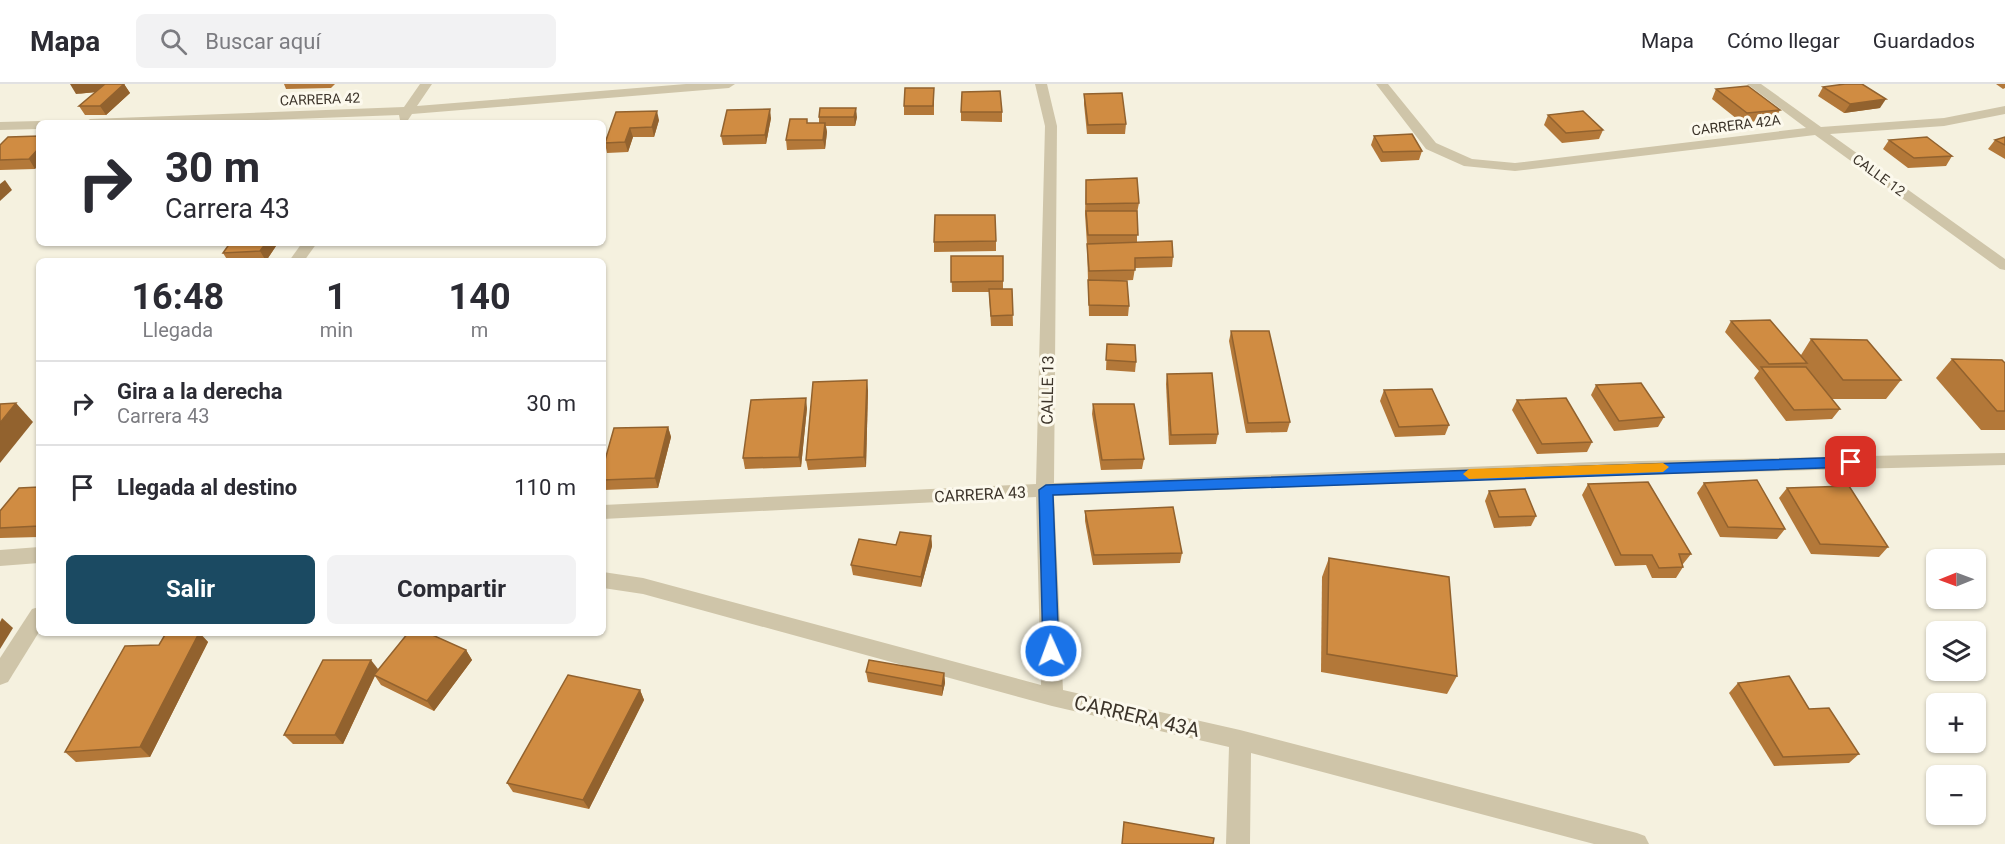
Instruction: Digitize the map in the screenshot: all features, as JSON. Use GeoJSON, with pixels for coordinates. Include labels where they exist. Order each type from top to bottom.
{"type":"FeatureCollection","features":[{"type":"Feature","properties":{"kind":"street"},"geometry":{"type":"LineString","coordinates":[[401,120],[426,84]]}},
{"type":"Feature","properties":{"kind":"street","name":"CARRERA 42"},"geometry":{"type":"LineString","coordinates":[[170,120],[408,111],[729,84]]}},
{"type":"Feature","properties":{"kind":"street","name":"CALLE 13"},"geometry":{"type":"LineString","coordinates":[[1041,84],[1051,126],[1046,490],[1052,697]]}},
{"type":"Feature","properties":{"kind":"street","name":"CARRERA 42A"},"geometry":{"type":"LineString","coordinates":[[1382,84],[1431,146],[1470,163],[1515,167],[1818,131],[1944,122],[2005,110]]}},
{"type":"Feature","properties":{"kind":"street","name":"CALLE 12"},"geometry":{"type":"LineString","coordinates":[[1753,84],[2005,266]]}},
{"type":"Feature","properties":{"kind":"street"},"geometry":{"type":"LineString","coordinates":[[0,126],[36,125]]}},
{"type":"Feature","properties":{"kind":"street"},"geometry":{"type":"LineString","coordinates":[[298,258],[308,246]]}},
{"type":"Feature","properties":{"kind":"street","name":"CARRERA 43"},"geometry":{"type":"LineString","coordinates":[[606,512],[1046,490],[1595,469],[2005,459]]}},
{"type":"Feature","properties":{"kind":"street"},"geometry":{"type":"LineString","coordinates":[[0,558],[36,555]]}},
{"type":"Feature","properties":{"kind":"street","name":"CARRERA 43A"},"geometry":{"type":"LineString","coordinates":[[606,580],[643,586],[1052,697],[1240,740],[1637,844]]}},
{"type":"Feature","properties":{"kind":"street"},"geometry":{"type":"LineString","coordinates":[[0,676],[36,620]]}},
{"type":"Feature","properties":{"kind":"street"},"geometry":{"type":"LineString","coordinates":[[1238,844],[1240,740]]}},
{"type":"Feature","properties":{"kind":"building"},"geometry":{"type":"Polygon","coordinates":[[[105,84],[124,84],[100,106],[79,106],[105,84]]]}},
{"type":"Feature","properties":{"kind":"building"},"geometry":{"type":"Polygon","coordinates":[[[1862,84],[1886,99],[1850,104],[1823,87],[1862,84]]]}},
{"type":"Feature","properties":{"kind":"building"},"geometry":{"type":"Polygon","coordinates":[[[1748,86],[1780,110],[1747,113],[1716,89],[1748,86]]]}},
{"type":"Feature","properties":{"kind":"building"},"geometry":{"type":"Polygon","coordinates":[[[905,88],[934,88],[933,106],[904,106],[905,88]]]}},
{"type":"Feature","properties":{"kind":"building"},"geometry":{"type":"Polygon","coordinates":[[[1000,91],[1002,112],[961,112],[962,92],[1000,91]]]}},
{"type":"Feature","properties":{"kind":"building"},"geometry":{"type":"Polygon","coordinates":[[[1122,93],[1126,124],[1088,125],[1084,94],[1122,93]]]}},
{"type":"Feature","properties":{"kind":"building"},"geometry":{"type":"Polygon","coordinates":[[[820,108],[856,108],[854,117],[819,117],[820,108]]]}},
{"type":"Feature","properties":{"kind":"building"},"geometry":{"type":"Polygon","coordinates":[[[770,109],[765,135],[721,136],[727,110],[770,109]]]}},
{"type":"Feature","properties":{"kind":"building"},"geometry":{"type":"Polygon","coordinates":[[[657,111],[652,127],[630,128],[625,142],[606,143],[616,112],[657,111]]]}},
{"type":"Feature","properties":{"kind":"building"},"geometry":{"type":"Polygon","coordinates":[[[1583,111],[1603,130],[1566,133],[1548,115],[1583,111]]]}},
{"type":"Feature","properties":{"kind":"building"},"geometry":{"type":"Polygon","coordinates":[[[790,119],[807,119],[807,123],[825,123],[823,140],[786,140],[790,119]]]}},
{"type":"Feature","properties":{"kind":"building"},"geometry":{"type":"Polygon","coordinates":[[[1412,134],[1422,151],[1383,152],[1374,136],[1412,134]]]}},
{"type":"Feature","properties":{"kind":"building"},"geometry":{"type":"Polygon","coordinates":[[[36,136],[36,151],[29,159],[0,160],[0,145],[8,137],[36,136]]]}},
{"type":"Feature","properties":{"kind":"building"},"geometry":{"type":"Polygon","coordinates":[[[1927,137],[1952,156],[1914,158],[1889,140],[1927,137]]]}},
{"type":"Feature","properties":{"kind":"building"},"geometry":{"type":"Polygon","coordinates":[[[2005,137],[2005,145],[1995,140],[2005,137]]]}},
{"type":"Feature","properties":{"kind":"building"},"geometry":{"type":"Polygon","coordinates":[[[1137,178],[1139,203],[1086,204],[1086,180],[1137,178]]]}},
{"type":"Feature","properties":{"kind":"building"},"geometry":{"type":"Polygon","coordinates":[[[1086,211],[1137,211],[1138,235],[1088,235],[1086,211]]]}},
{"type":"Feature","properties":{"kind":"building"},"geometry":{"type":"Polygon","coordinates":[[[935,215],[995,215],[996,241],[934,242],[935,215]]]}},
{"type":"Feature","properties":{"kind":"building"},"geometry":{"type":"Polygon","coordinates":[[[1172,241],[1173,257],[1135,258],[1135,270],[1089,271],[1087,244],[1172,241]]]}},
{"type":"Feature","properties":{"kind":"building"},"geometry":{"type":"Polygon","coordinates":[[[228,246],[264,246],[260,251],[223,253],[228,246]]]}},
{"type":"Feature","properties":{"kind":"building"},"geometry":{"type":"Polygon","coordinates":[[[951,256],[1003,256],[1003,281],[951,282],[951,256]]]}},
{"type":"Feature","properties":{"kind":"building"},"geometry":{"type":"Polygon","coordinates":[[[1088,280],[1127,281],[1129,306],[1089,305],[1088,280]]]}},
{"type":"Feature","properties":{"kind":"building"},"geometry":{"type":"Polygon","coordinates":[[[989,289],[1012,289],[1013,315],[991,316],[989,289]]]}},
{"type":"Feature","properties":{"kind":"building"},"geometry":{"type":"Polygon","coordinates":[[[1770,320],[1807,363],[1769,364],[1731,321],[1770,320]]]}},
{"type":"Feature","properties":{"kind":"building"},"geometry":{"type":"Polygon","coordinates":[[[1231,331],[1269,331],[1290,422],[1248,423],[1231,331]]]}},
{"type":"Feature","properties":{"kind":"building"},"geometry":{"type":"Polygon","coordinates":[[[1811,339],[1867,340],[1901,380],[1843,380],[1811,339]]]}},
{"type":"Feature","properties":{"kind":"building"},"geometry":{"type":"Polygon","coordinates":[[[1107,344],[1135,345],[1136,362],[1106,360],[1107,344]]]}},
{"type":"Feature","properties":{"kind":"building"},"geometry":{"type":"Polygon","coordinates":[[[1952,359],[2002,360],[2005,363],[2005,411],[1997,411],[1952,359]]]}},
{"type":"Feature","properties":{"kind":"building"},"geometry":{"type":"Polygon","coordinates":[[[1761,367],[1806,367],[1840,409],[1794,410],[1761,367]]]}},
{"type":"Feature","properties":{"kind":"building"},"geometry":{"type":"Polygon","coordinates":[[[1212,373],[1218,434],[1171,435],[1167,374],[1212,373]]]}},
{"type":"Feature","properties":{"kind":"building"},"geometry":{"type":"Polygon","coordinates":[[[867,380],[864,457],[806,460],[813,382],[867,380]]]}},
{"type":"Feature","properties":{"kind":"building"},"geometry":{"type":"Polygon","coordinates":[[[1641,383],[1664,417],[1619,421],[1596,385],[1641,383]]]}},
{"type":"Feature","properties":{"kind":"building"},"geometry":{"type":"Polygon","coordinates":[[[1432,389],[1449,425],[1399,427],[1384,390],[1432,389]]]}},
{"type":"Feature","properties":{"kind":"building"},"geometry":{"type":"Polygon","coordinates":[[[806,398],[799,457],[743,458],[751,400],[806,398]]]}},
{"type":"Feature","properties":{"kind":"building"},"geometry":{"type":"Polygon","coordinates":[[[1566,398],[1592,442],[1542,444],[1517,400],[1566,398]]]}},
{"type":"Feature","properties":{"kind":"building"},"geometry":{"type":"Polygon","coordinates":[[[16,403],[0,423],[0,404],[16,403]]]}},
{"type":"Feature","properties":{"kind":"building"},"geometry":{"type":"Polygon","coordinates":[[[1093,404],[1134,404],[1144,459],[1102,460],[1093,404]]]}},
{"type":"Feature","properties":{"kind":"building"},"geometry":{"type":"Polygon","coordinates":[[[668,427],[655,478],[606,480],[606,456],[614,428],[668,427]]]}},
{"type":"Feature","properties":{"kind":"building"},"geometry":{"type":"Polygon","coordinates":[[[1757,480],[1785,529],[1728,527],[1704,483],[1757,480]]]}},
{"type":"Feature","properties":{"kind":"building"},"geometry":{"type":"Polygon","coordinates":[[[1648,482],[1691,554],[1679,554],[1683,567],[1659,568],[1652,555],[1621,555],[1588,484],[1648,482]]]}},
{"type":"Feature","properties":{"kind":"building"},"geometry":{"type":"Polygon","coordinates":[[[1849,486],[1888,547],[1820,544],[1787,488],[1849,486]]]}},
{"type":"Feature","properties":{"kind":"building"},"geometry":{"type":"Polygon","coordinates":[[[36,487],[36,526],[0,528],[0,511],[19,488],[36,487]]]}},
{"type":"Feature","properties":{"kind":"building"},"geometry":{"type":"Polygon","coordinates":[[[1525,489],[1536,516],[1499,517],[1489,491],[1525,489]]]}},
{"type":"Feature","properties":{"kind":"building"},"geometry":{"type":"Polygon","coordinates":[[[1173,507],[1182,553],[1094,555],[1085,511],[1173,507]]]}},
{"type":"Feature","properties":{"kind":"building"},"geometry":{"type":"Polygon","coordinates":[[[900,532],[931,536],[921,577],[851,565],[859,539],[896,545],[900,532]]]}},
{"type":"Feature","properties":{"kind":"building"},"geometry":{"type":"Polygon","coordinates":[[[1329,558],[1449,577],[1457,676],[1327,654],[1329,558]]]}},
{"type":"Feature","properties":{"kind":"building"},"geometry":{"type":"Polygon","coordinates":[[[164,636],[197,636],[140,747],[65,752],[125,646],[159,645],[164,636]]]}},
{"type":"Feature","properties":{"kind":"building"},"geometry":{"type":"Polygon","coordinates":[[[406,636],[435,636],[466,650],[427,701],[374,675],[406,636]]]}},
{"type":"Feature","properties":{"kind":"building"},"geometry":{"type":"Polygon","coordinates":[[[323,660],[371,660],[335,735],[284,735],[323,660]]]}},
{"type":"Feature","properties":{"kind":"building"},"geometry":{"type":"Polygon","coordinates":[[[869,660],[944,673],[942,686],[866,672],[869,660]]]}},
{"type":"Feature","properties":{"kind":"building"},"geometry":{"type":"Polygon","coordinates":[[[568,675],[640,690],[583,800],[507,783],[568,675]]]}},
{"type":"Feature","properties":{"kind":"building"},"geometry":{"type":"Polygon","coordinates":[[[1789,676],[1809,709],[1829,708],[1859,754],[1783,757],[1738,683],[1789,676]]]}},
{"type":"Feature","properties":{"kind":"building"},"geometry":{"type":"Polygon","coordinates":[[[1124,822],[1214,838],[1213,844],[1122,844],[1124,822]]]}},
{"type":"Feature","properties":{"kind":"slow traffic"},"geometry":{"type":"LineString","coordinates":[[1469,474],[1663,467]]}},
{"type":"Feature","properties":{"kind":"route"},"geometry":{"type":"LineString","coordinates":[[1051,651],[1046,490],[1595,469],[1851,462]]}}]}
